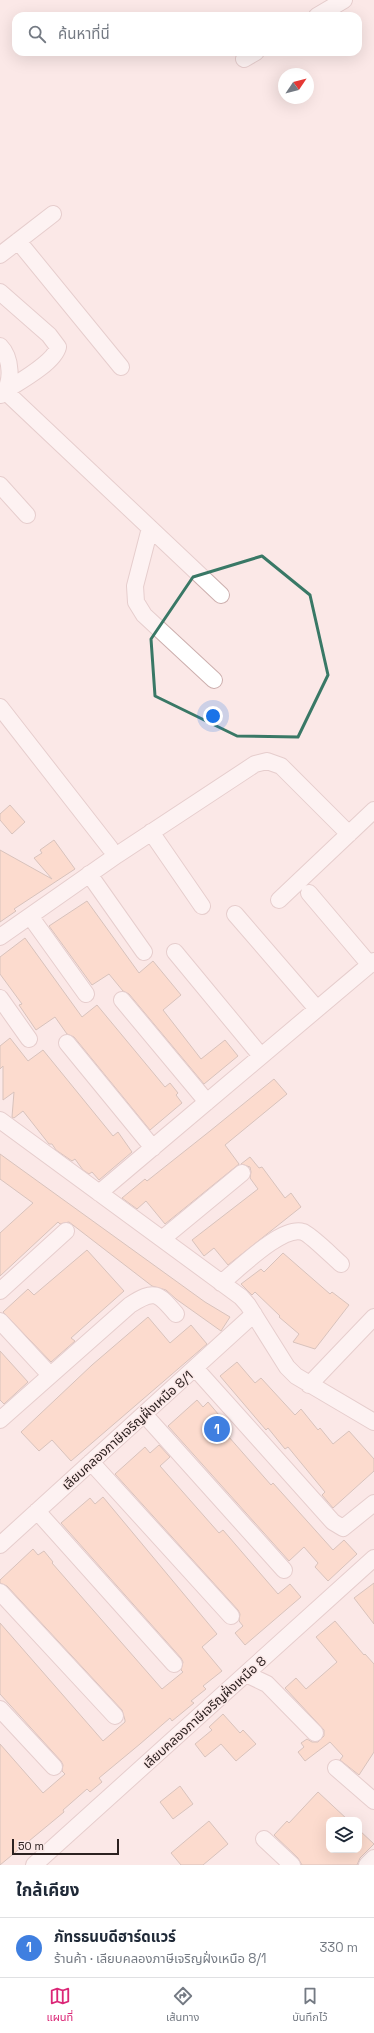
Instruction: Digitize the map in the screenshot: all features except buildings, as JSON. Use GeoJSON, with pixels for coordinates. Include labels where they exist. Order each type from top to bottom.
{"type":"FeatureCollection","features":[{"type":"Feature","properties":{"kind":"street"},"geometry":{"type":"LineString","coordinates":[[324,12],[344,0]]}},
{"type":"Feature","properties":{"kind":"street"},"geometry":{"type":"LineString","coordinates":[[0,255],[54,214]]}},
{"type":"Feature","properties":{"kind":"street"},"geometry":{"type":"LineString","coordinates":[[18,241],[121,367]]}},
{"type":"Feature","properties":{"kind":"street"},"geometry":{"type":"LineString","coordinates":[[0,292],[49,335],[58,348],[57,352],[48,361],[3,393]]}},
{"type":"Feature","properties":{"kind":"street"},"geometry":{"type":"LineString","coordinates":[[0,346],[8,357],[10,368],[3,393]]}},
{"type":"Feature","properties":{"kind":"street"},"geometry":{"type":"LineString","coordinates":[[3,393],[221,595]]}},
{"type":"Feature","properties":{"kind":"street"},"geometry":{"type":"LineString","coordinates":[[0,485],[27,515]]}},
{"type":"Feature","properties":{"kind":"street"},"geometry":{"type":"LineString","coordinates":[[150,528],[135,586],[136,602],[144,615],[214,680]]}},
{"type":"Feature","properties":{"kind":"street"},"geometry":{"type":"LineString","coordinates":[[0,708],[110,848]]}},
{"type":"Feature","properties":{"kind":"street"},"geometry":{"type":"LineString","coordinates":[[0,937],[151,832],[256,764],[267,761],[281,766],[349,834]]}},
{"type":"Feature","properties":{"kind":"street"},"geometry":{"type":"LineString","coordinates":[[279,900],[374,810]]}},
{"type":"Feature","properties":{"kind":"street"},"geometry":{"type":"LineString","coordinates":[[151,832],[202,906]]}},
{"type":"Feature","properties":{"kind":"street"},"geometry":{"type":"LineString","coordinates":[[89,874],[144,952]]}},
{"type":"Feature","properties":{"kind":"street"},"geometry":{"type":"LineString","coordinates":[[99,1193],[372,963],[309,893]]}},
{"type":"Feature","properties":{"kind":"street"},"geometry":{"type":"LineString","coordinates":[[235,914],[317,1009]]}},
{"type":"Feature","properties":{"kind":"street"},"geometry":{"type":"LineString","coordinates":[[30,916],[86,994]]}},
{"type":"Feature","properties":{"kind":"street"},"geometry":{"type":"LineString","coordinates":[[175,952],[262,1056]]}},
{"type":"Feature","properties":{"kind":"street"},"geometry":{"type":"LineString","coordinates":[[0,998],[29,1039]]}},
{"type":"Feature","properties":{"kind":"street"},"geometry":{"type":"LineString","coordinates":[[122,1000],[207,1102]]}},
{"type":"Feature","properties":{"kind":"street"},"geometry":{"type":"LineString","coordinates":[[67,1043],[153,1148]]}},
{"type":"Feature","properties":{"kind":"street"},"geometry":{"type":"LineString","coordinates":[[0,1120],[240,1297],[254,1314],[288,1367],[296,1376],[374,1422]]}},
{"type":"Feature","properties":{"kind":"street"},"geometry":{"type":"LineString","coordinates":[[162,1239],[242,1173]]}},
{"type":"Feature","properties":{"kind":"street"},"geometry":{"type":"LineString","coordinates":[[0,1291],[66,1231]]}},
{"type":"Feature","properties":{"kind":"street"},"geometry":{"type":"LineString","coordinates":[[221,1283],[283,1234],[292,1232],[304,1232],[341,1264]]}},
{"type":"Feature","properties":{"kind":"street"},"geometry":{"type":"LineString","coordinates":[[0,1420],[130,1305],[144,1296],[152,1294],[161,1296],[176,1314]]}},
{"type":"Feature","properties":{"kind":"street","name":"เลียบคลองภาษีเจริญฝั่งเหนือ 8/1"},"geometry":{"type":"LineString","coordinates":[[0,1545],[254,1314]]}},
{"type":"Feature","properties":{"kind":"street"},"geometry":{"type":"LineString","coordinates":[[309,1385],[374,1317]]}},
{"type":"Feature","properties":{"kind":"street"},"geometry":{"type":"LineString","coordinates":[[0,1321],[50,1375]]}},
{"type":"Feature","properties":{"kind":"street"},"geometry":{"type":"LineString","coordinates":[[195,1368],[333,1522],[343,1528],[374,1503]]}},
{"type":"Feature","properties":{"kind":"street"},"geometry":{"type":"LineString","coordinates":[[144,1414],[284,1570]]}},
{"type":"Feature","properties":{"kind":"street"},"geometry":{"type":"LineString","coordinates":[[91,1462],[231,1616]]}},
{"type":"Feature","properties":{"kind":"street"},"geometry":{"type":"LineString","coordinates":[[37,1511],[174,1664]]}},
{"type":"Feature","properties":{"kind":"street","name":"เลียบคลองภาษีเจริญฝั่งเหนือ 8"},"geometry":{"type":"LineString","coordinates":[[34,1865],[374,1558]]}},
{"type":"Feature","properties":{"kind":"street"},"geometry":{"type":"LineString","coordinates":[[0,1592],[115,1716]]}},
{"type":"Feature","properties":{"kind":"street"},"geometry":{"type":"LineString","coordinates":[[246,1674],[268,1684],[315,1733]]}},
{"type":"Feature","properties":{"kind":"street"},"geometry":{"type":"LineString","coordinates":[[0,1709],[54,1767]]}},
{"type":"Feature","properties":{"kind":"street"},"geometry":{"type":"LineString","coordinates":[[336,1768],[374,1801]]}},
{"type":"Feature","properties":{"kind":"street"},"geometry":{"type":"LineString","coordinates":[[264,1839],[292,1865]]}},
{"type":"Feature","properties":{"kind":"street"},"geometry":{"type":"LineString","coordinates":[[367,1865],[374,1858]]}},
{"type":"Feature","properties":{"kind":"highlighted area"},"geometry":{"type":"Polygon","coordinates":[[[262,556],[310,595],[328,675],[298,737],[237,736],[155,696],[151,639],[193,577],[262,556]]]}},
{"type":"Feature","properties":{"kind":"place","name":"ภัทรธนบดีฮาร์ดแวร์"},"geometry":{"type":"Point","coordinates":[217,1429]}}]}
